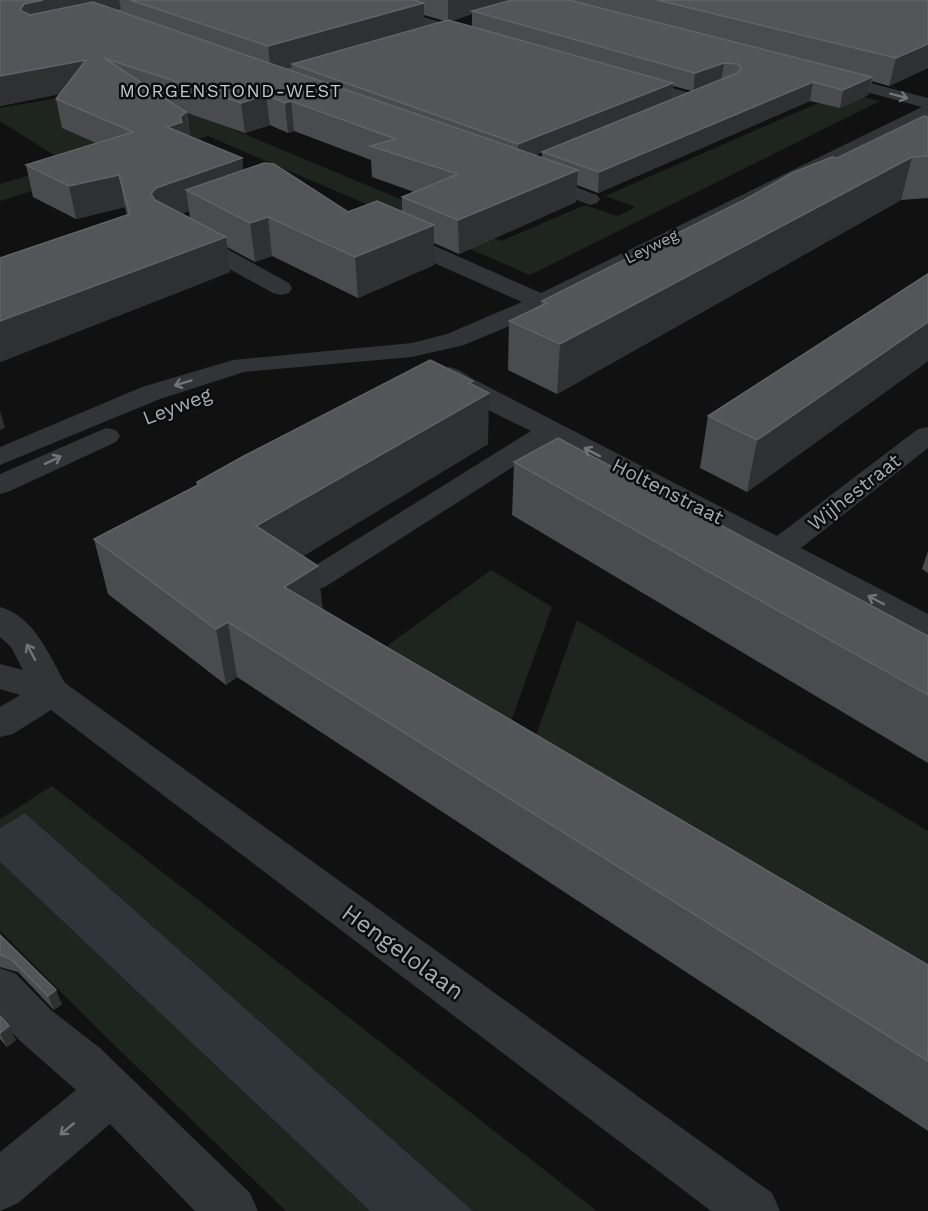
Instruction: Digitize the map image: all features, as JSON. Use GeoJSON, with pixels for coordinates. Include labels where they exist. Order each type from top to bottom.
{"type":"FeatureCollection","features":[{"type":"Feature","properties":{"kind":"street"},"geometry":{"type":"LineString","coordinates":[[351,0],[490,40]]}},
{"type":"Feature","properties":{"kind":"street"},"geometry":{"type":"LineString","coordinates":[[426,35],[471,22]]}},
{"type":"Feature","properties":{"kind":"street"},"geometry":{"type":"LineString","coordinates":[[818,74],[928,103]]}},
{"type":"Feature","properties":{"kind":"street"},"geometry":{"type":"LineString","coordinates":[[616,77],[701,97],[673,109]]}},
{"type":"Feature","properties":{"kind":"street","name":"Leyweg"},"geometry":{"type":"LineString","coordinates":[[0,457],[151,393],[242,365],[364,356],[412,350],[455,340],[504,320],[928,110]]}},
{"type":"Feature","properties":{"kind":"street"},"geometry":{"type":"LineString","coordinates":[[885,131],[914,139]]}},
{"type":"Feature","properties":{"kind":"street"},"geometry":{"type":"LineString","coordinates":[[540,163],[518,172],[590,199]]}},
{"type":"Feature","properties":{"kind":"street"},"geometry":{"type":"LineString","coordinates":[[192,219],[170,227],[281,288]]}},
{"type":"Feature","properties":{"kind":"street"},"geometry":{"type":"LineString","coordinates":[[380,231],[540,301]]}},
{"type":"Feature","properties":{"kind":"street","name":"Holtenstraat"},"geometry":{"type":"LineString","coordinates":[[412,350],[464,385],[928,628]]}},
{"type":"Feature","properties":{"kind":"street","name":"Leyweg"},"geometry":{"type":"LineString","coordinates":[[0,484],[165,409],[249,380],[364,356]]}},
{"type":"Feature","properties":{"kind":"street"},"geometry":{"type":"LineString","coordinates":[[314,580],[551,431]]}},
{"type":"Feature","properties":{"kind":"street","name":"Wijhestraat"},"geometry":{"type":"LineString","coordinates":[[780,549],[928,435]]}},
{"type":"Feature","properties":{"kind":"street","name":"Hengelolaan"},"geometry":{"type":"LineString","coordinates":[[0,618],[24,640],[52,693]]}},
{"type":"Feature","properties":{"kind":"street","name":"Hengelolaan"},"geometry":{"type":"LineString","coordinates":[[0,676],[52,693],[754,1211]]}},
{"type":"Feature","properties":{"kind":"street"},"geometry":{"type":"LineString","coordinates":[[0,724],[52,693]]}},
{"type":"Feature","properties":{"kind":"street"},"geometry":{"type":"LineString","coordinates":[[0,988],[35,1025],[112,1091],[232,1211]]}},
{"type":"Feature","properties":{"kind":"street"},"geometry":{"type":"LineString","coordinates":[[0,1185],[112,1091]]}},
{"type":"Feature","properties":{"kind":"shaded area"},"geometry":{"type":"Polygon","coordinates":[[[541,11],[880,101],[530,275],[208,136],[0,201],[0,184],[68,164],[0,121],[0,108],[116,88],[230,128],[501,241],[585,205],[618,216],[635,207],[605,196],[825,100],[541,11]]]}},
{"type":"Feature","properties":{"kind":"shaded area"},"geometry":{"type":"Polygon","coordinates":[[[491,570],[552,607],[505,738],[533,744],[577,620],[928,831],[928,1022],[354,670],[491,570]]]}},
{"type":"Feature","properties":{"kind":"shaded area"},"geometry":{"type":"Polygon","coordinates":[[[52,786],[597,1211],[473,1211],[25,813],[0,828],[0,819],[52,786]]]}},
{"type":"Feature","properties":{"kind":"shaded area"},"geometry":{"type":"Polygon","coordinates":[[[25,813],[473,1211],[370,1211],[0,862],[0,828],[25,813]]]}},
{"type":"Feature","properties":{"kind":"shaded area"},"geometry":{"type":"Polygon","coordinates":[[[0,862],[370,1211],[286,1211],[0,931],[0,862]]]}},
{"type":"Feature","properties":{"kind":"building"},"geometry":{"type":"Polygon","coordinates":[[[0,0],[43,0],[24,4],[20,10],[30,15],[93,2],[578,170],[458,220],[402,197],[458,174],[370,146],[396,139],[291,101],[285,103],[266,95],[241,103],[104,58],[186,112],[180,117],[182,122],[167,127],[242,158],[156,188],[151,194],[155,200],[226,237],[0,321],[0,258],[130,214],[119,175],[69,186],[26,165],[133,132],[56,99],[86,60],[0,76],[0,0]]]}},
{"type":"Feature","properties":{"kind":"building"},"geometry":{"type":"Polygon","coordinates":[[[130,0],[414,0],[424,3],[268,46],[130,0]]]}},
{"type":"Feature","properties":{"kind":"building"},"geometry":{"type":"Polygon","coordinates":[[[512,0],[569,0],[872,77],[843,90],[813,82],[599,172],[542,152],[737,73],[741,69],[738,64],[724,63],[695,73],[472,11],[512,0]]]}},
{"type":"Feature","properties":{"kind":"building"},"geometry":{"type":"Polygon","coordinates":[[[657,0],[928,0],[928,44],[896,58],[657,0]]]}},
{"type":"Feature","properties":{"kind":"building"},"geometry":{"type":"Polygon","coordinates":[[[448,20],[673,83],[518,144],[292,64],[448,20]]]}},
{"type":"Feature","properties":{"kind":"building"},"geometry":{"type":"Polygon","coordinates":[[[924,116],[928,117],[928,156],[912,157],[560,344],[509,321],[547,303],[542,301],[744,200],[792,173],[832,157],[837,158],[924,116]]]}},
{"type":"Feature","properties":{"kind":"building"},"geometry":{"type":"Polygon","coordinates":[[[264,163],[274,164],[348,212],[377,201],[434,225],[355,257],[268,217],[250,223],[186,190],[264,163]]]}},
{"type":"Feature","properties":{"kind":"building"},"geometry":{"type":"Polygon","coordinates":[[[928,274],[928,322],[757,440],[708,416],[928,274]]]}},
{"type":"Feature","properties":{"kind":"building"},"geometry":{"type":"Polygon","coordinates":[[[430,360],[473,381],[469,383],[489,393],[256,526],[318,566],[284,587],[928,965],[928,1061],[228,622],[216,629],[94,539],[198,485],[197,482],[244,456],[430,360]]]}},
{"type":"Feature","properties":{"kind":"building"},"geometry":{"type":"Polygon","coordinates":[[[558,438],[928,636],[928,695],[514,462],[558,438]]]}},
{"type":"Feature","properties":{"kind":"building"},"geometry":{"type":"Polygon","coordinates":[[[0,935],[56,990],[48,996],[11,959],[0,955],[0,935]]]}},
{"type":"Feature","properties":{"kind":"building"},"geometry":{"type":"Polygon","coordinates":[[[0,1016],[9,1026],[0,1033],[0,1016]]]}},
{"type":"Feature","properties":{"kind":"district","name":"MORGENSTOND-WEST"},"geometry":{"type":"Point","coordinates":[231,91]}}]}
